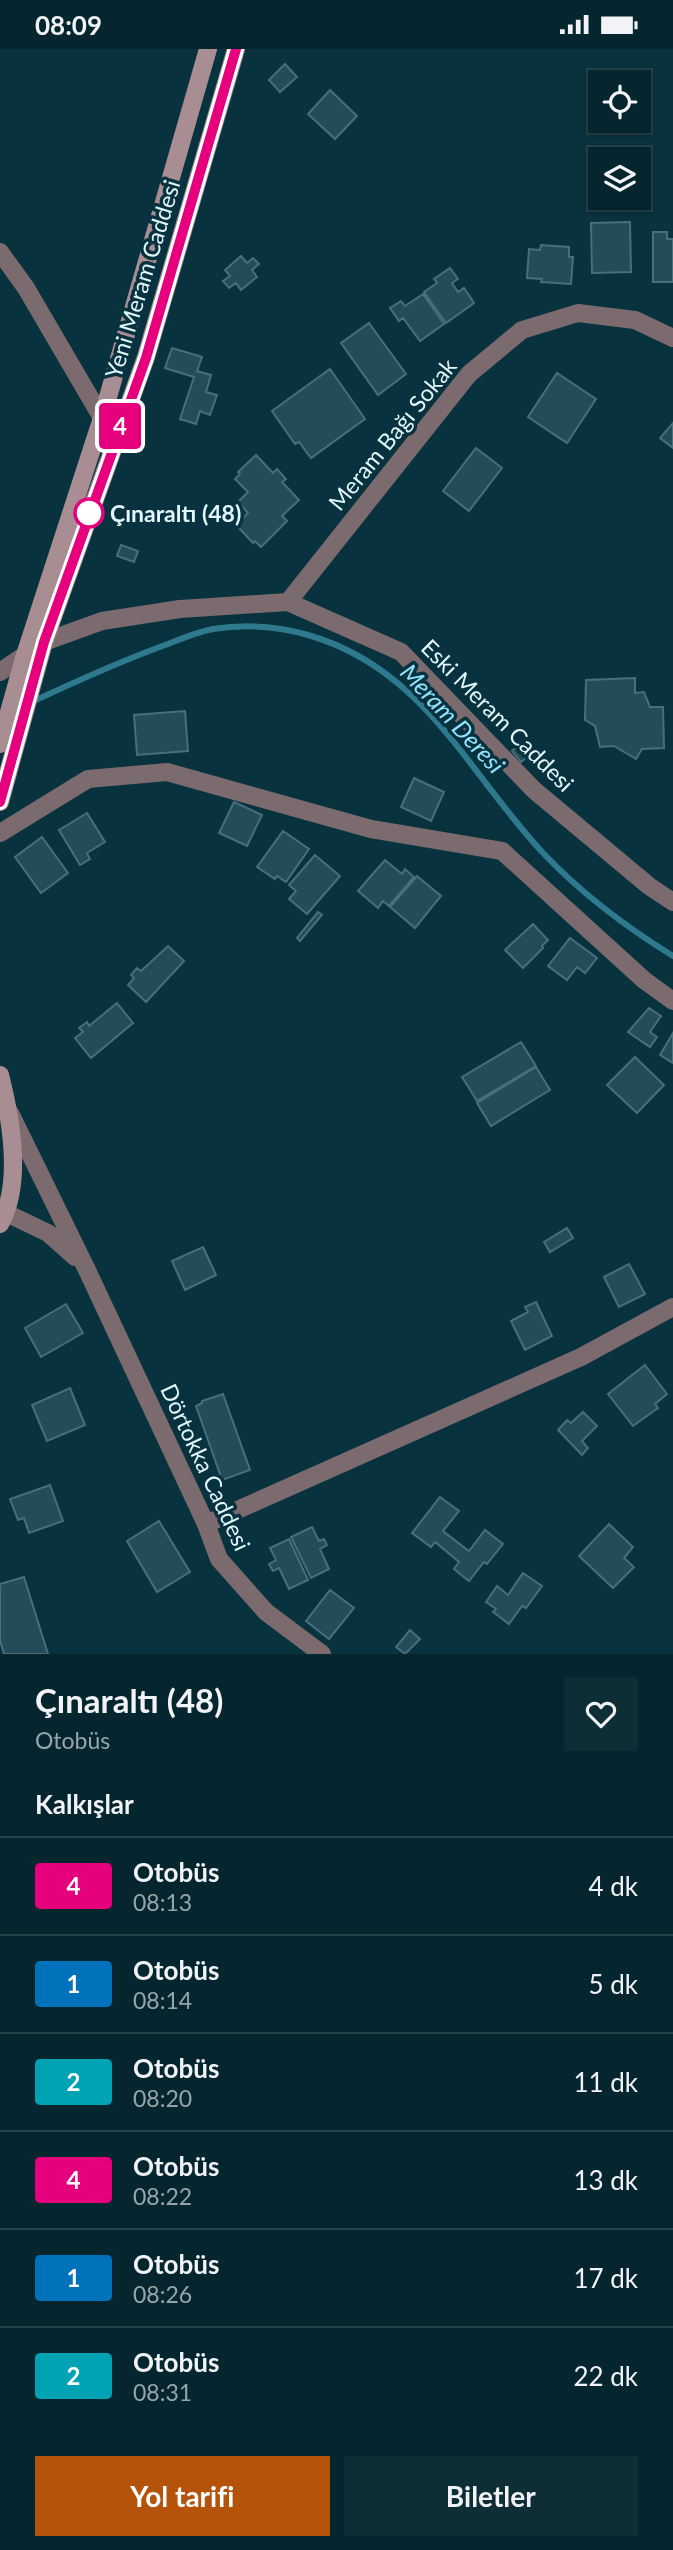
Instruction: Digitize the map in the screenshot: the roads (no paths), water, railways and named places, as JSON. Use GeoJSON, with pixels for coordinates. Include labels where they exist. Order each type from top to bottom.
{"type":"FeatureCollection","features":[{"type":"Feature","properties":{"kind":"main road","name":"Yeni Meram Caddesi"},"geometry":{"type":"LineString","coordinates":[[0,744],[25,655],[102,418],[208,49]]}},
{"type":"Feature","properties":{"kind":"main road","name":"Yeni Meram Caddesi"},"geometry":{"type":"LineString","coordinates":[[0,801],[44,642],[146,358],[236,49]]}},
{"type":"Feature","properties":{"kind":"main road"},"geometry":{"type":"LineString","coordinates":[[0,1075],[9,1111],[13,1161],[2,1215]]}},
{"type":"Feature","properties":{"kind":"street"},"geometry":{"type":"LineString","coordinates":[[0,252],[26,288],[102,418]]}},
{"type":"Feature","properties":{"kind":"street","name":"Meram Bağı Sokak"},"geometry":{"type":"LineString","coordinates":[[288,602],[469,374],[522,330],[578,313],[635,320],[673,338]]}},
{"type":"Feature","properties":{"kind":"street","name":"Eski Meram Caddesi"},"geometry":{"type":"LineString","coordinates":[[0,672],[44,642],[102,621],[180,609],[288,602],[401,652],[534,790],[649,886],[673,902]]}},
{"type":"Feature","properties":{"kind":"street"},"geometry":{"type":"LineString","coordinates":[[0,833],[88,779],[167,772],[371,829],[502,851],[643,980],[673,1001]]}},
{"type":"Feature","properties":{"kind":"street","name":"Dörtokka Caddesi"},"geometry":{"type":"LineString","coordinates":[[9,1111],[87,1270],[206,1524],[219,1559],[266,1612],[322,1654]]}},
{"type":"Feature","properties":{"kind":"street","name":"Dörtokka Caddesi"},"geometry":{"type":"LineString","coordinates":[[2,1215],[48,1233],[87,1270]]}},
{"type":"Feature","properties":{"kind":"street"},"geometry":{"type":"LineString","coordinates":[[206,1524],[581,1357],[673,1307]]}},
{"type":"Feature","properties":{"kind":"waterway","name":"Meram Deresi"},"geometry":{"type":"LineString","coordinates":[[36,700],[190,635],[225,627],[249,626],[285,630],[308,635],[348,651],[383,672],[413,697],[441,726],[517,822],[559,869],[605,909],[673,956]]}},
{"type":"Feature","properties":{"kind":"place","name":"Çınaraltı (48)"},"geometry":{"type":"Point","coordinates":[89,513]}}]}
